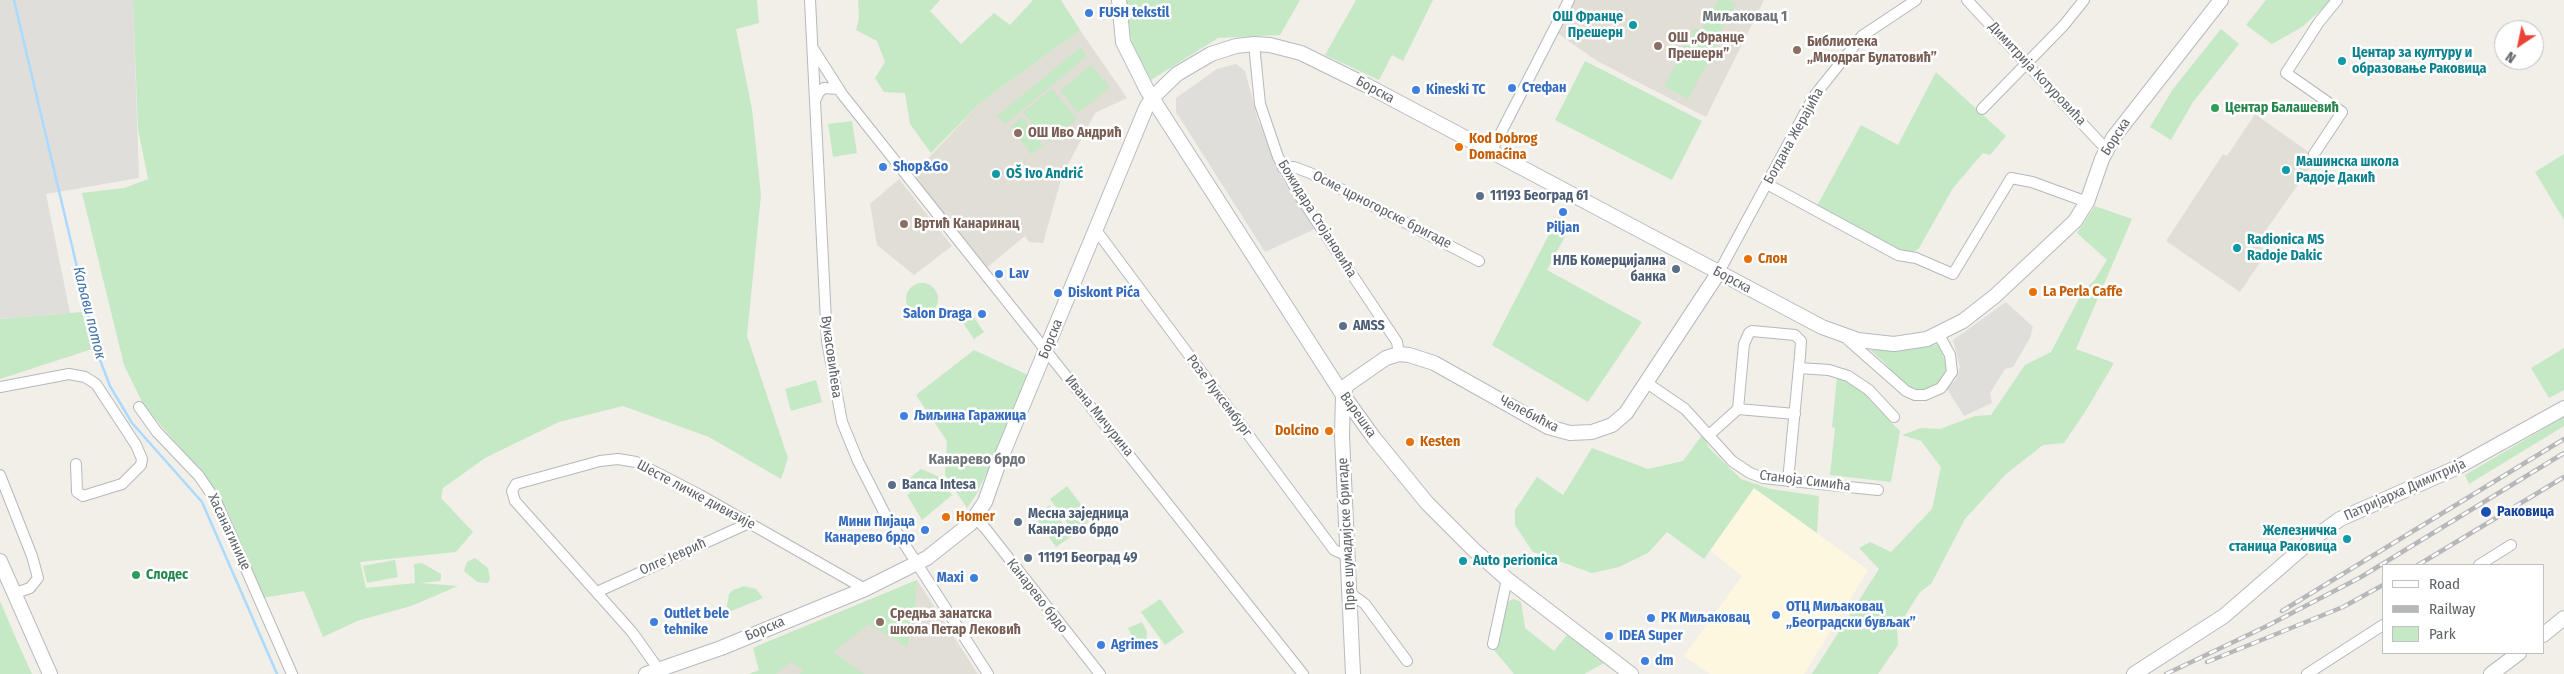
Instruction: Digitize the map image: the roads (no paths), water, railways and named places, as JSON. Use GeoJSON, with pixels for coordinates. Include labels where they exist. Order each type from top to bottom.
{"type":"FeatureCollection","features":[{"type":"Feature","properties":{"kind":"main road","name":"Варешка"},"geometry":{"type":"LineString","coordinates":[[1119,0],[1123,42],[1133,65],[1152,98],[1343,395],[1365,425],[1427,503],[1462,539],[1507,580],[1631,674]]}},
{"type":"Feature","properties":{"kind":"main road","name":"Борска"},"geometry":{"type":"LineString","coordinates":[[652,672],[721,648],[865,588],[917,563],[951,540],[975,518],[986,502],[998,465],[1047,350],[1129,147],[1152,98],[1178,74],[1211,54],[1236,46],[1254,44],[1270,45],[1301,53],[1366,85],[1844,336],[1866,342],[1894,344],[1914,342],[1939,335],[1963,321],[1995,296],[2075,221],[2087,202],[2106,149],[2221,0]]}},
{"type":"Feature","properties":{"kind":"main road","name":"Челебићка"},"geometry":{"type":"LineString","coordinates":[[1399,354],[1422,358],[1434,363],[1540,422],[1570,433],[1592,432],[1612,425],[1626,412],[1719,272]]}},
{"type":"Feature","properties":{"kind":"main road"},"geometry":{"type":"LineString","coordinates":[[1343,395],[1346,387],[1354,380],[1386,358],[1399,354]]}},
{"type":"Feature","properties":{"kind":"main road","name":"Прве шумадијске бригаде"},"geometry":{"type":"LineString","coordinates":[[1343,395],[1342,436],[1353,674]]}},
{"type":"Feature","properties":{"kind":"main road","name":"Патријарха Димитрија"},"geometry":{"type":"LineString","coordinates":[[2134,674],[2224,616],[2314,538],[2340,519],[2456,468],[2564,408]]}},
{"type":"Feature","properties":{"kind":"main road"},"geometry":{"type":"LineString","coordinates":[[1342,436],[1353,425],[1365,425]]}},
{"type":"Feature","properties":{"kind":"main road"},"geometry":{"type":"LineString","coordinates":[[0,561],[16,593],[50,674]]}},
{"type":"Feature","properties":{"kind":"main road"},"geometry":{"type":"LineString","coordinates":[[2544,634],[2564,618]]}},
{"type":"Feature","properties":{"kind":"main road"},"geometry":{"type":"LineString","coordinates":[[2491,674],[2518,654]]}},
{"type":"Feature","properties":{"kind":"street","name":"Вукасовићева"},"geometry":{"type":"LineString","coordinates":[[810,0],[814,50],[812,64],[827,342],[841,416],[858,460],[885,514],[988,674]]}},
{"type":"Feature","properties":{"kind":"street"},"geometry":{"type":"LineString","coordinates":[[1491,152],[1569,0]]}},
{"type":"Feature","properties":{"kind":"street","name":"Богдана Жерајића"},"geometry":{"type":"LineString","coordinates":[[1719,272],[1814,96],[1856,42],[1916,0]]}},
{"type":"Feature","properties":{"kind":"street","name":"Димитрија Котуровића"},"geometry":{"type":"LineString","coordinates":[[1967,0],[2106,149]]}},
{"type":"Feature","properties":{"kind":"street"},"geometry":{"type":"LineString","coordinates":[[1982,109],[2064,25],[2084,0]]}},
{"type":"Feature","properties":{"kind":"street"},"geometry":{"type":"LineString","coordinates":[[2314,154],[2342,112],[2286,73],[2319,22],[2337,0]]}},
{"type":"Feature","properties":{"kind":"street","name":"Божидара Стојановића"},"geometry":{"type":"LineString","coordinates":[[1254,44],[1260,104],[1267,131],[1283,168],[1397,342],[1399,354]]}},
{"type":"Feature","properties":{"kind":"street","name":"Ивана Мичурина"},"geometry":{"type":"LineString","coordinates":[[814,50],[839,89],[1303,674]]}},
{"type":"Feature","properties":{"kind":"street"},"geometry":{"type":"LineString","coordinates":[[814,103],[822,89],[831,87],[839,89]]}},
{"type":"Feature","properties":{"kind":"street","name":"Осме црногорске бригаде"},"geometry":{"type":"LineString","coordinates":[[1283,168],[1294,166],[1310,173],[1479,261]]}},
{"type":"Feature","properties":{"kind":"street"},"geometry":{"type":"LineString","coordinates":[[1767,184],[1898,255],[1916,258],[1953,274],[2011,178],[2032,182],[2087,202]]}},
{"type":"Feature","properties":{"kind":"street","name":"Розе Луксембург"},"geometry":{"type":"LineString","coordinates":[[1096,230],[1334,550],[1348,556]]}},
{"type":"Feature","properties":{"kind":"street"},"geometry":{"type":"LineString","coordinates":[[1709,435],[1738,409],[1744,344],[1749,333],[1752,331],[1798,337],[1801,341],[1788,481]]}},
{"type":"Feature","properties":{"kind":"street"},"geometry":{"type":"LineString","coordinates":[[1844,336],[1906,391],[1921,395],[1932,394],[1941,388],[1952,372],[1950,354],[1939,335]]}},
{"type":"Feature","properties":{"kind":"street"},"geometry":{"type":"LineString","coordinates":[[1799,368],[1829,370],[1848,376],[1870,390],[1894,418]]}},
{"type":"Feature","properties":{"kind":"street"},"geometry":{"type":"LineString","coordinates":[[0,387],[69,374],[85,376],[96,384],[136,445],[142,459],[141,465],[122,484],[83,496],[77,492],[76,464]]}},
{"type":"Feature","properties":{"kind":"street","name":"Станоја Симића"},"geometry":{"type":"LineString","coordinates":[[1647,383],[1685,409],[1732,461],[1750,474],[1763,478],[1878,490]]}},
{"type":"Feature","properties":{"kind":"street","name":"Хасанагинице"},"geometry":{"type":"LineString","coordinates":[[138,407],[157,432],[199,476],[216,500],[292,674]]}},
{"type":"Feature","properties":{"kind":"street"},"geometry":{"type":"LineString","coordinates":[[1738,409],[1795,414]]}},
{"type":"Feature","properties":{"kind":"street","name":"Шесте личке дивизије"},"geometry":{"type":"LineString","coordinates":[[652,672],[641,642],[515,501],[512,491],[516,484],[588,463],[618,459],[631,461],[669,478],[865,588]]}},
{"type":"Feature","properties":{"kind":"street"},"geometry":{"type":"LineString","coordinates":[[0,475],[32,556],[38,578],[30,588],[16,593]]}},
{"type":"Feature","properties":{"kind":"street","name":"Канарево брдо"},"geometry":{"type":"LineString","coordinates":[[975,518],[985,528],[1100,674]]}},
{"type":"Feature","properties":{"kind":"street","name":"Олге Јеврић"},"geometry":{"type":"LineString","coordinates":[[597,592],[749,522]]}},
{"type":"Feature","properties":{"kind":"street"},"geometry":{"type":"LineString","coordinates":[[2480,564],[2512,545]]}},
{"type":"Feature","properties":{"kind":"street"},"geometry":{"type":"LineString","coordinates":[[1493,644],[1507,580]]}},
{"type":"Feature","properties":{"kind":"street"},"geometry":{"type":"LineString","coordinates":[[1350,593],[1364,604],[1407,661]]}},
{"type":"Feature","properties":{"kind":"street"},"geometry":{"type":"LineString","coordinates":[[2307,674],[2382,626]]}},
{"type":"Feature","properties":{"kind":"waterway","name":"Каљави поток"},"geometry":{"type":"LineString","coordinates":[[14,0],[97,352],[110,386],[132,423],[202,502],[277,674]]}},
{"type":"Feature","properties":{"kind":"railway"},"geometry":{"type":"LineString","coordinates":[[2282,611],[2564,439]]}},
{"type":"Feature","properties":{"kind":"railway"},"geometry":{"type":"LineString","coordinates":[[2382,564],[2564,453]]}},
{"type":"Feature","properties":{"kind":"railway"},"geometry":{"type":"LineString","coordinates":[[2420,564],[2564,477]]}},
{"type":"Feature","properties":{"kind":"railway"},"geometry":{"type":"LineString","coordinates":[[2166,674],[2267,626],[2382,564]]}},
{"type":"Feature","properties":{"kind":"railway"},"geometry":{"type":"LineString","coordinates":[[2207,662],[2343,607],[2382,586]]}},
{"type":"Feature","properties":{"kind":"place","name":"FUSH tekstil"},"geometry":{"type":"Point","coordinates":[1089,13]}},
{"type":"Feature","properties":{"kind":"place","name":"ОШ Франце Прешерн"},"geometry":{"type":"Point","coordinates":[1633,25]}},
{"type":"Feature","properties":{"kind":"place","name":"ОШ „Франце Прешерн”"},"geometry":{"type":"Point","coordinates":[1658,46]}},
{"type":"Feature","properties":{"kind":"place","name":"Библиотека „Миодраг Булатовић”"},"geometry":{"type":"Point","coordinates":[1797,50]}},
{"type":"Feature","properties":{"kind":"place","name":"Центар за културу и образовање Раковица"},"geometry":{"type":"Point","coordinates":[2342,61]}},
{"type":"Feature","properties":{"kind":"place","name":"Стефан"},"geometry":{"type":"Point","coordinates":[1512,88]}},
{"type":"Feature","properties":{"kind":"place","name":"Kineski TC"},"geometry":{"type":"Point","coordinates":[1416,90]}},
{"type":"Feature","properties":{"kind":"place","name":"Центар Балашевић"},"geometry":{"type":"Point","coordinates":[2215,108]}},
{"type":"Feature","properties":{"kind":"place","name":"ОШ Иво Андрић"},"geometry":{"type":"Point","coordinates":[1018,133]}},
{"type":"Feature","properties":{"kind":"place","name":"Kod Dobrog Domaćina"},"geometry":{"type":"Point","coordinates":[1459,147]}},
{"type":"Feature","properties":{"kind":"place","name":"Shop&Go"},"geometry":{"type":"Point","coordinates":[883,167]}},
{"type":"Feature","properties":{"kind":"place","name":"Машинска школа Радоје Дакић"},"geometry":{"type":"Point","coordinates":[2286,170]}},
{"type":"Feature","properties":{"kind":"place","name":"OŠ Ivo Andrić"},"geometry":{"type":"Point","coordinates":[996,174]}},
{"type":"Feature","properties":{"kind":"place","name":"11193 Београд 61"},"geometry":{"type":"Point","coordinates":[1480,196]}},
{"type":"Feature","properties":{"kind":"place","name":"Piljan"},"geometry":{"type":"Point","coordinates":[1563,212]}},
{"type":"Feature","properties":{"kind":"place","name":"Вртић Канаринац"},"geometry":{"type":"Point","coordinates":[904,224]}},
{"type":"Feature","properties":{"kind":"place","name":"Radionica MS Radoje Dakic"},"geometry":{"type":"Point","coordinates":[2237,248]}},
{"type":"Feature","properties":{"kind":"place","name":"Слон"},"geometry":{"type":"Point","coordinates":[1748,259]}},
{"type":"Feature","properties":{"kind":"place","name":"НЛБ Комерцијална банка"},"geometry":{"type":"Point","coordinates":[1676,269]}},
{"type":"Feature","properties":{"kind":"place","name":"Lav"},"geometry":{"type":"Point","coordinates":[999,274]}},
{"type":"Feature","properties":{"kind":"place","name":"La Perla Caffe"},"geometry":{"type":"Point","coordinates":[2033,292]}},
{"type":"Feature","properties":{"kind":"place","name":"Diskont Pića"},"geometry":{"type":"Point","coordinates":[1058,293]}},
{"type":"Feature","properties":{"kind":"place","name":"Salon Draga"},"geometry":{"type":"Point","coordinates":[982,314]}},
{"type":"Feature","properties":{"kind":"place","name":"AMSS"},"geometry":{"type":"Point","coordinates":[1343,326]}},
{"type":"Feature","properties":{"kind":"place","name":"Љиљина Гаражица"},"geometry":{"type":"Point","coordinates":[904,416]}},
{"type":"Feature","properties":{"kind":"place","name":"Dolcino"},"geometry":{"type":"Point","coordinates":[1329,431]}},
{"type":"Feature","properties":{"kind":"place","name":"Kesten"},"geometry":{"type":"Point","coordinates":[1410,442]}},
{"type":"Feature","properties":{"kind":"place","name":"Banca Intesa"},"geometry":{"type":"Point","coordinates":[892,485]}},
{"type":"Feature","properties":{"kind":"place","name":"Раковица"},"geometry":{"type":"Point","coordinates":[2486,512]}},
{"type":"Feature","properties":{"kind":"place","name":"Homer"},"geometry":{"type":"Point","coordinates":[946,517]}},
{"type":"Feature","properties":{"kind":"place","name":"Месна заједница Канарево брдо"},"geometry":{"type":"Point","coordinates":[1018,522]}},
{"type":"Feature","properties":{"kind":"place","name":"Мини Пијаца Канарево брдо"},"geometry":{"type":"Point","coordinates":[925,530]}},
{"type":"Feature","properties":{"kind":"place","name":"Железничка станица Раковица"},"geometry":{"type":"Point","coordinates":[2347,539]}},
{"type":"Feature","properties":{"kind":"place","name":"11191 Београд 49"},"geometry":{"type":"Point","coordinates":[1028,558]}},
{"type":"Feature","properties":{"kind":"place","name":"Auto perionica"},"geometry":{"type":"Point","coordinates":[1463,561]}},
{"type":"Feature","properties":{"kind":"place","name":"Слодес"},"geometry":{"type":"Point","coordinates":[136,575]}},
{"type":"Feature","properties":{"kind":"place","name":"Maxi"},"geometry":{"type":"Point","coordinates":[974,578]}},
{"type":"Feature","properties":{"kind":"place","name":"ОТЦ Миљаковац „Београдски бувљак”"},"geometry":{"type":"Point","coordinates":[1776,615]}},
{"type":"Feature","properties":{"kind":"place","name":"РК Миљаковац"},"geometry":{"type":"Point","coordinates":[1651,618]}},
{"type":"Feature","properties":{"kind":"place","name":"Outlet bele tehnike"},"geometry":{"type":"Point","coordinates":[654,622]}},
{"type":"Feature","properties":{"kind":"place","name":"Средња занатска школа Петар Лековић"},"geometry":{"type":"Point","coordinates":[880,622]}},
{"type":"Feature","properties":{"kind":"place","name":"IDEA Super"},"geometry":{"type":"Point","coordinates":[1609,636]}},
{"type":"Feature","properties":{"kind":"place","name":"Agrimes"},"geometry":{"type":"Point","coordinates":[1101,645]}},
{"type":"Feature","properties":{"kind":"place","name":"dm"},"geometry":{"type":"Point","coordinates":[1645,661]}},
{"type":"Feature","properties":{"kind":"district","name":"Миљаковац 1"},"geometry":{"type":"Point","coordinates":[1745,17]}},
{"type":"Feature","properties":{"kind":"district","name":"Канарево брдо"},"geometry":{"type":"Point","coordinates":[977,460]}}]}
